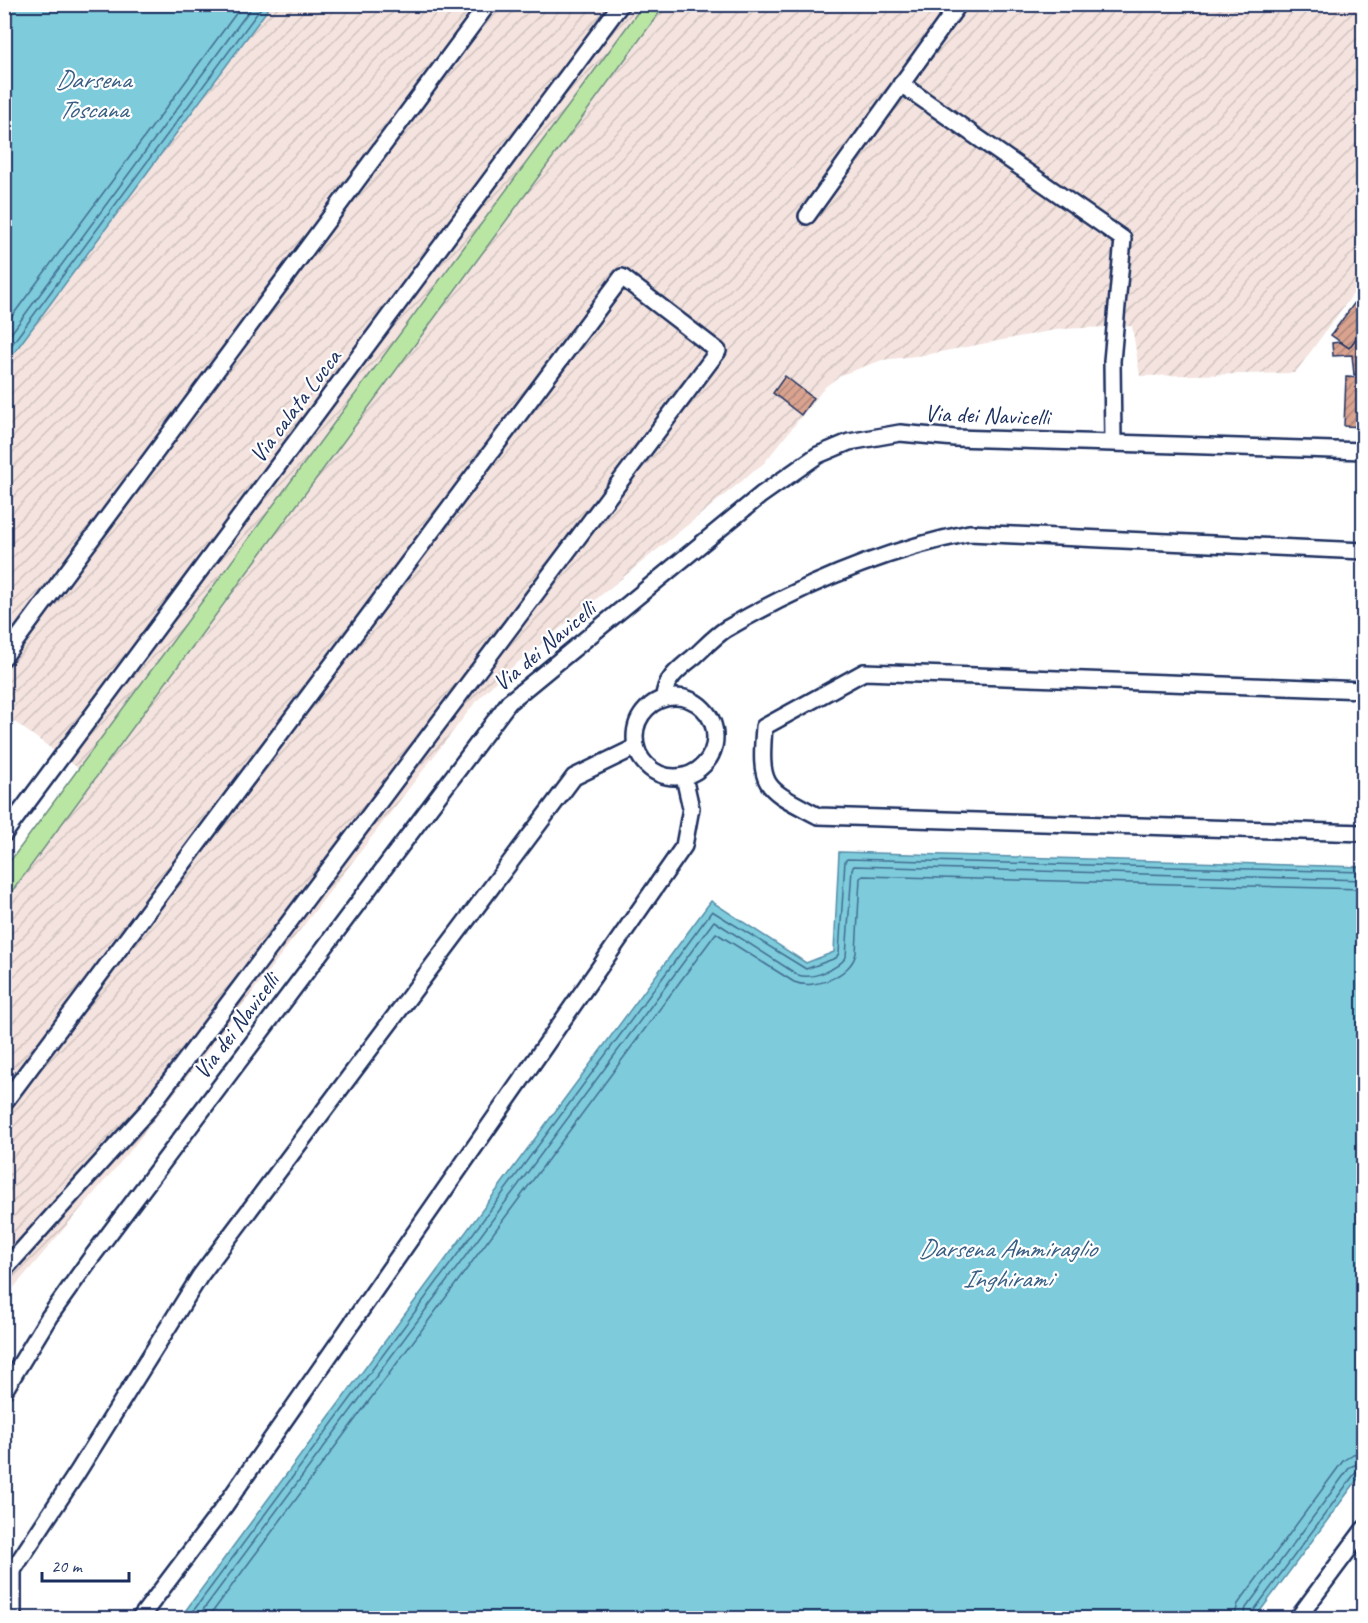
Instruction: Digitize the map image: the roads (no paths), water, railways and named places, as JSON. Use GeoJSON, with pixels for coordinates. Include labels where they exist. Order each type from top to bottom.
{"type":"FeatureCollection","features":[{"type":"Feature","properties":{"kind":"lane"},"geometry":{"type":"LineString","coordinates":[[4,657],[488,4]]}},
{"type":"Feature","properties":{"kind":"lane","name":"Via calata Lucca"},"geometry":{"type":"LineString","coordinates":[[4,834],[621,4]]}},
{"type":"Feature","properties":{"kind":"lane"},"geometry":{"type":"LineString","coordinates":[[807,216],[959,4]]}},
{"type":"Feature","properties":{"kind":"lane"},"geometry":{"type":"LineString","coordinates":[[901,84],[1123,239],[1112,361],[1113,442]]}},
{"type":"Feature","properties":{"kind":"lane"},"geometry":{"type":"LineString","coordinates":[[4,1103],[622,277],[718,351],[148,1110],[4,1270]]}},
{"type":"Feature","properties":{"kind":"lane","name":"Via dei Navicelli"},"geometry":{"type":"LineString","coordinates":[[4,1391],[49,1317],[91,1258],[509,702],[761,495],[818,455],[849,442],[900,433],[1364,451]]}},
{"type":"Feature","properties":{"kind":"lane"},"geometry":{"type":"LineString","coordinates":[[664,698],[664,687],[677,670],[724,630],[830,577],[941,539],[969,533],[1364,551]]}},
{"type":"Feature","properties":{"kind":"lane"},"geometry":{"type":"LineString","coordinates":[[1364,690],[864,672],[764,727],[762,771],[773,792],[818,816],[1364,833]]}},
{"type":"Feature","properties":{"kind":"lane"},"geometry":{"type":"LineString","coordinates":[[664,698],[687,698],[697,703],[712,720],[715,731],[716,741],[709,760],[694,773],[684,777],[663,776],[654,772],[646,765],[636,747],[634,737],[640,717],[646,709],[664,698]]}},
{"type":"Feature","properties":{"kind":"lane"},"geometry":{"type":"LineString","coordinates":[[13,1618],[9,1571],[77,1473],[200,1276],[574,777],[636,747]]}},
{"type":"Feature","properties":{"kind":"lane"},"geometry":{"type":"LineString","coordinates":[[140,1618],[224,1507],[646,904],[684,846],[691,808],[684,777]]}},
{"type":"Feature","properties":{"kind":"lane"},"geometry":{"type":"LineString","coordinates":[[1298,1618],[1364,1529]]}},
{"type":"Feature","properties":{"kind":"water","name":"Darsena Toscana"},"geometry":{"type":"Polygon","coordinates":[[[4,5],[271,5],[5,365],[4,365],[4,5]]]}},
{"type":"Feature","properties":{"kind":"water","name":"Darsena Ammiraglio Inghirami"},"geometry":{"type":"Polygon","coordinates":[[[839,852],[1363,867],[1363,1472],[1255,1618],[180,1618],[711,901],[806,963],[834,952],[839,852]]]}}]}
